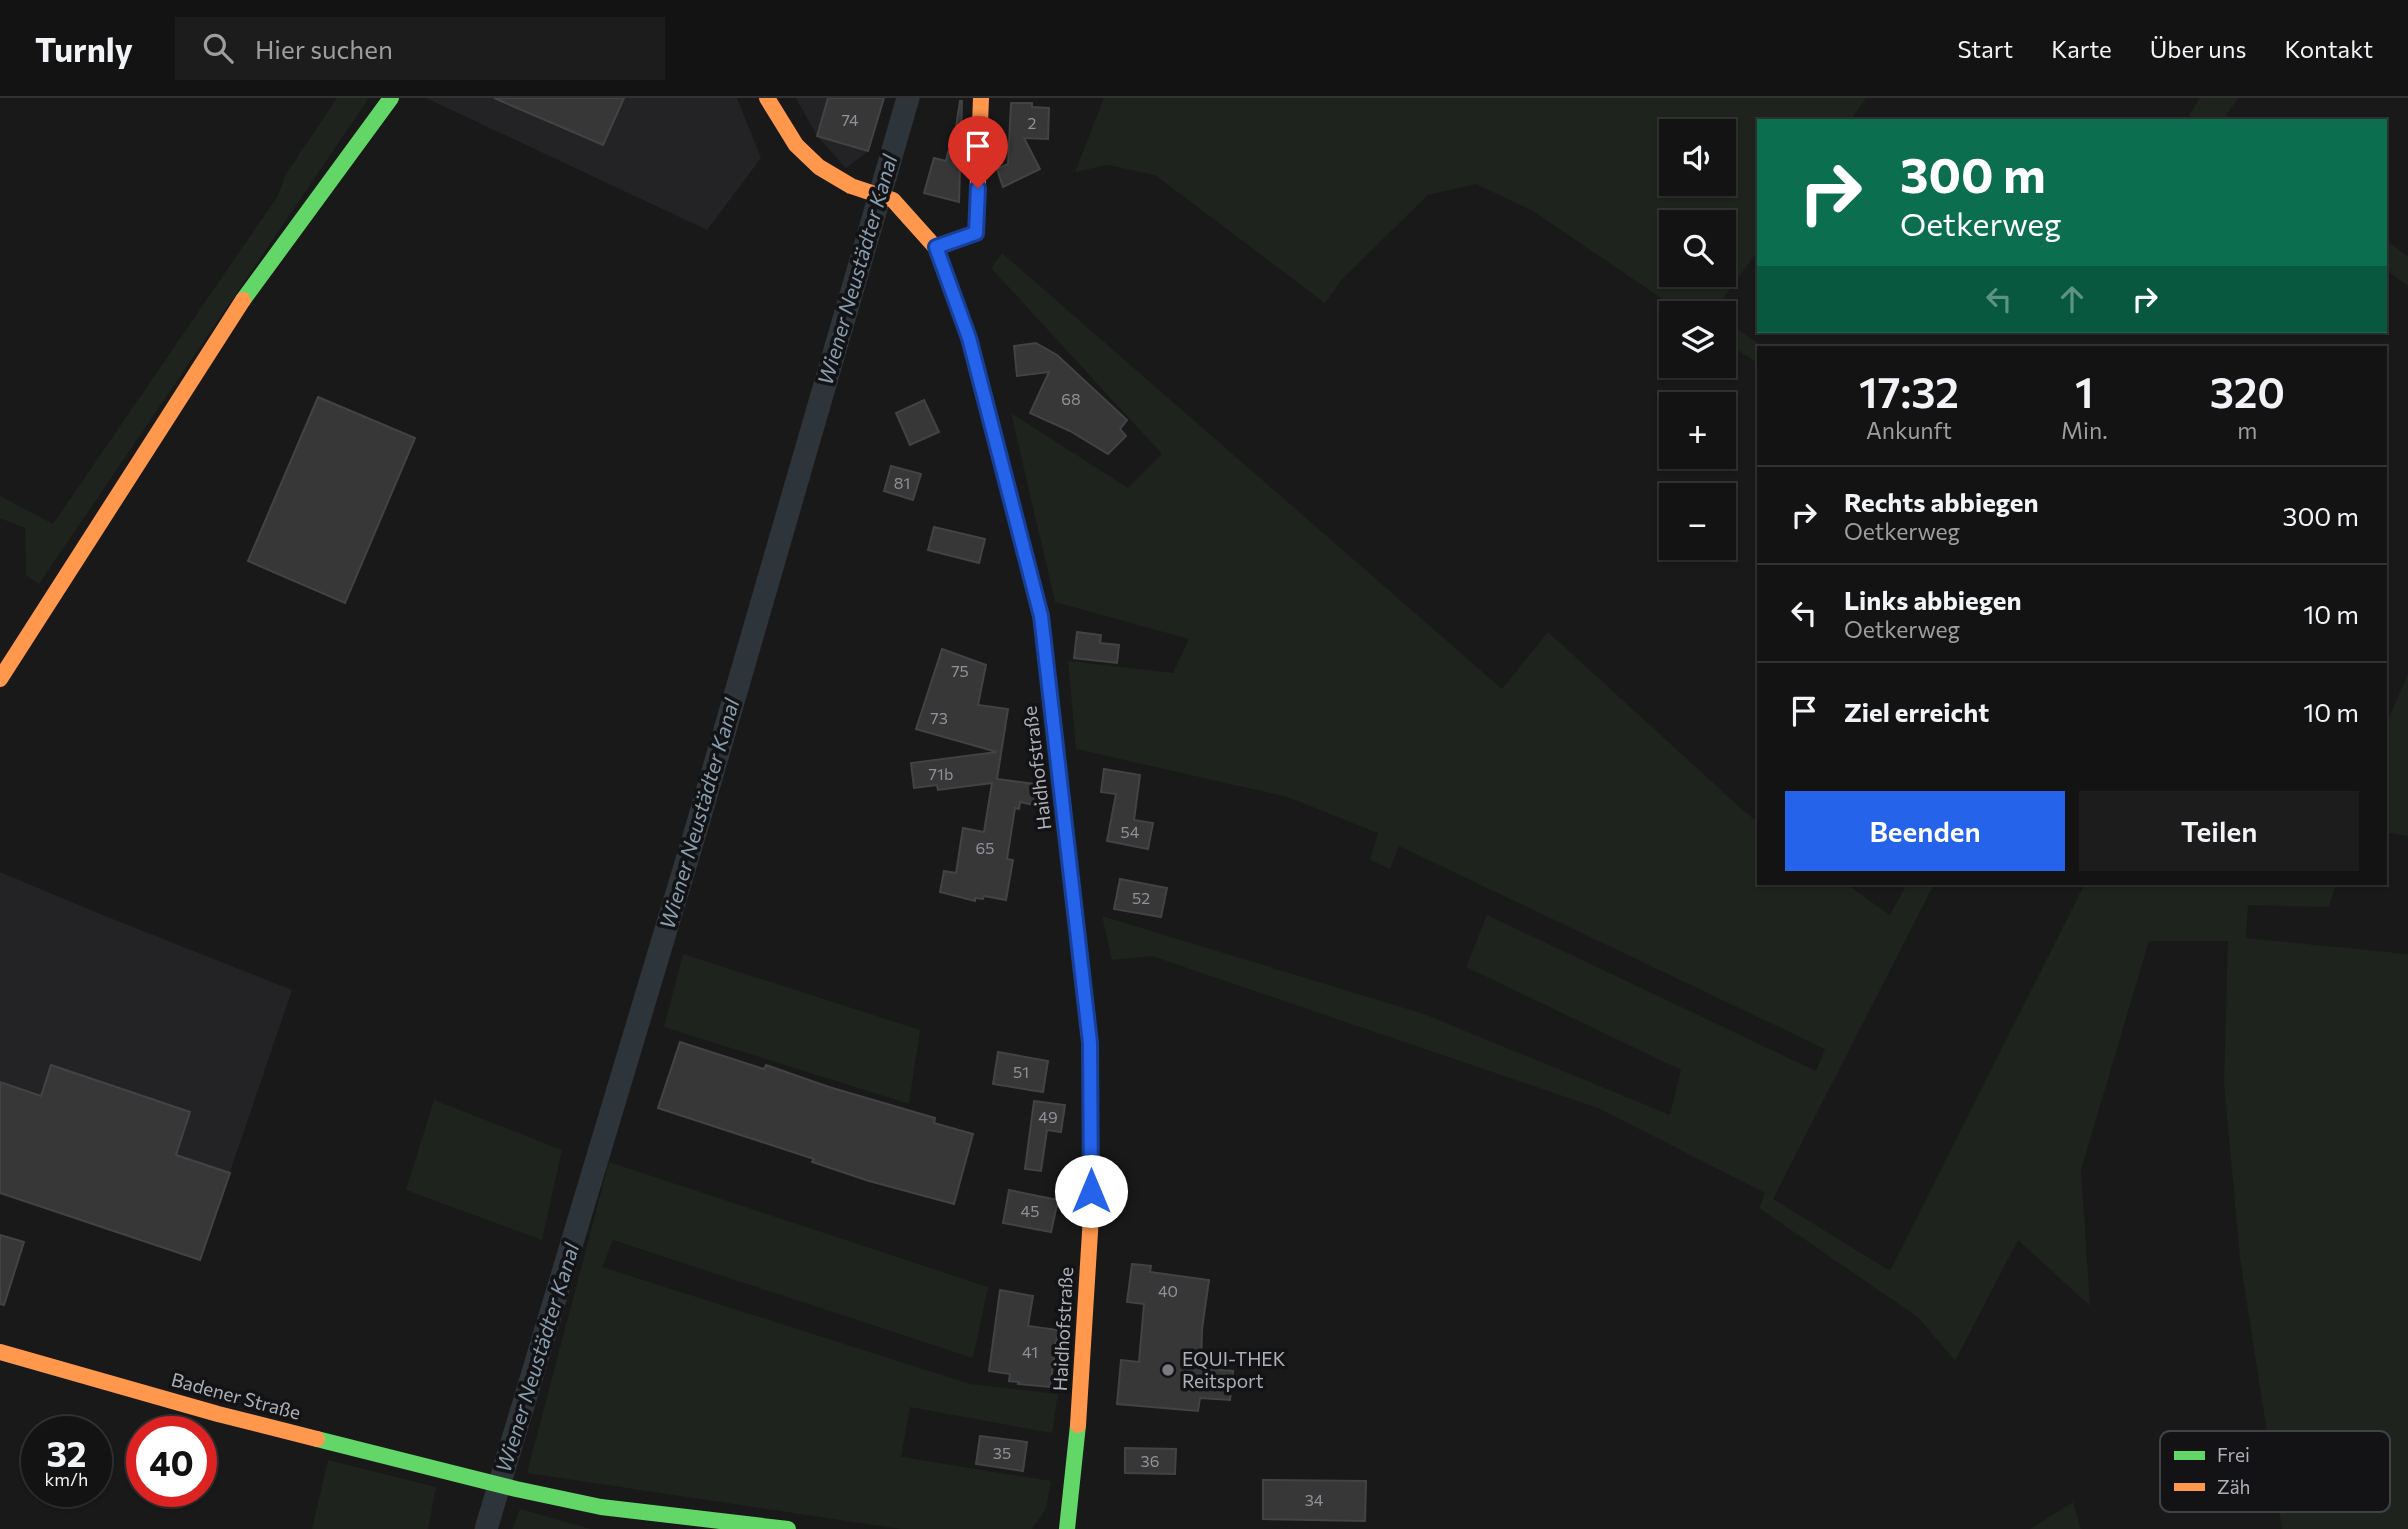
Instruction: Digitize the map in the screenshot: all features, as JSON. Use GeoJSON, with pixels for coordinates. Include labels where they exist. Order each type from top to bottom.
{"type":"FeatureCollection","features":[{"type":"Feature","properties":{"kind":"street"},"geometry":{"type":"LineString","coordinates":[[0,679],[254,282],[391,98]]}},
{"type":"Feature","properties":{"kind":"street","name":"Haidhofstraße"},"geometry":{"type":"LineString","coordinates":[[767,98],[796,145],[819,167],[851,186],[893,200],[936,247],[969,338],[1041,616],[1090,1043],[1091,1216],[1076,1462],[1067,1529]]}},
{"type":"Feature","properties":{"kind":"street"},"geometry":{"type":"LineString","coordinates":[[936,247],[976,233],[981,98]]}},
{"type":"Feature","properties":{"kind":"street","name":"Badener Straße"},"geometry":{"type":"LineString","coordinates":[[0,1352],[218,1414],[516,1489],[601,1507]]}},
{"type":"Feature","properties":{"kind":"street"},"geometry":{"type":"LineString","coordinates":[[601,1507],[662,1529]]}},
{"type":"Feature","properties":{"kind":"street"},"geometry":{"type":"LineString","coordinates":[[601,1507],[788,1529]]}},
{"type":"Feature","properties":{"kind":"shaded area"},"geometry":{"type":"Polygon","coordinates":[[[337,98],[369,98],[39,584],[26,575],[25,528],[0,518],[0,496],[53,524],[277,197],[286,174],[337,98]]]}},
{"type":"Feature","properties":{"kind":"shaded area"},"geometry":{"type":"Polygon","coordinates":[[[426,98],[737,98],[761,158],[707,230],[426,98]]]}},
{"type":"Feature","properties":{"kind":"shaded area"},"geometry":{"type":"Polygon","coordinates":[[[796,98],[884,98],[868,151],[846,168],[817,136],[796,98]]]}},
{"type":"Feature","properties":{"kind":"shaded area"},"geometry":{"type":"Polygon","coordinates":[[[897,98],[907,98],[885,169],[890,171],[911,98],[918,98],[907,129],[897,182],[875,175],[897,98]]]}},
{"type":"Feature","properties":{"kind":"shaded area"},"geometry":{"type":"Polygon","coordinates":[[[1104,98],[1866,98],[1851,119],[1757,119],[1757,252],[1736,281],[1736,210],[1659,210],[1659,287],[1732,287],[1722,301],[1665,301],[1533,211],[1476,184],[1428,195],[1342,279],[1325,303],[1155,175],[1107,165],[1075,172],[1104,98]]]}},
{"type":"Feature","properties":{"kind":"shaded area"},"geometry":{"type":"Polygon","coordinates":[[[2200,98],[2238,98],[2226,115],[2231,119],[2194,119],[2189,115],[2200,98]]]}},
{"type":"Feature","properties":{"kind":"shaded area"},"geometry":{"type":"Polygon","coordinates":[[[2387,241],[2408,257],[2408,286],[2387,270],[2387,241]]]}},
{"type":"Feature","properties":{"kind":"shaded area"},"geometry":{"type":"Polygon","coordinates":[[[1002,253],[1502,689],[1548,632],[1757,821],[1757,885],[1847,885],[1890,915],[1906,885],[1933,885],[1773,1199],[1890,1271],[2083,887],[2080,885],[2336,885],[2329,907],[2248,905],[2246,938],[2408,954],[2408,1529],[2282,1529],[2279,1512],[2390,1512],[2390,1431],[2267,1431],[2240,1258],[2224,1083],[2228,941],[2149,941],[2081,1170],[2090,1306],[2018,1240],[1955,1361],[1919,1318],[1759,1208],[1765,1193],[1598,1108],[1152,956],[1112,960],[1102,916],[1424,1014],[1670,1115],[1681,1070],[1466,967],[1487,915],[1816,1071],[1825,1049],[1399,846],[1390,869],[1370,860],[1378,833],[1288,797],[1076,749],[1068,661],[1173,673],[1189,639],[1055,602],[1011,413],[1128,488],[1162,454],[991,268],[1002,253]]]}},
{"type":"Feature","properties":{"kind":"shaded area"},"geometry":{"type":"Polygon","coordinates":[[[1736,328],[1762,346],[1757,346],[1757,363],[1736,349],[1736,328]]]}},
{"type":"Feature","properties":{"kind":"shaded area"},"geometry":{"type":"Polygon","coordinates":[[[2408,674],[2408,836],[2387,832],[2387,722],[2408,674]]]}},
{"type":"Feature","properties":{"kind":"shaded area"},"geometry":{"type":"Polygon","coordinates":[[[0,872],[292,990],[200,1260],[0,1193],[0,872]]]}},
{"type":"Feature","properties":{"kind":"shaded area"},"geometry":{"type":"Polygon","coordinates":[[[683,954],[920,1030],[909,1104],[664,1027],[683,954]]]}},
{"type":"Feature","properties":{"kind":"shaded area"},"geometry":{"type":"Polygon","coordinates":[[[434,1100],[562,1150],[542,1240],[406,1190],[434,1100]]]}},
{"type":"Feature","properties":{"kind":"shaded area"},"geometry":{"type":"Polygon","coordinates":[[[609,1162],[988,1287],[973,1358],[613,1240],[602,1267],[970,1384],[1058,1394],[1052,1433],[910,1407],[901,1457],[1051,1481],[1046,1509],[1032,1529],[901,1529],[527,1473],[609,1162]]]}},
{"type":"Feature","properties":{"kind":"shaded area"},"geometry":{"type":"Polygon","coordinates":[[[328,1460],[436,1487],[428,1529],[312,1529],[328,1460]]]}},
{"type":"Feature","properties":{"kind":"shaded area"},"geometry":{"type":"Polygon","coordinates":[[[2073,1502],[2081,1529],[2030,1529],[2073,1502]]]}},
{"type":"Feature","properties":{"kind":"shaded area"},"geometry":{"type":"Polygon","coordinates":[[[520,1509],[591,1529],[512,1529],[520,1509]]]}},
{"type":"Feature","properties":{"kind":"building"},"geometry":{"type":"Polygon","coordinates":[[[494,98],[624,98],[603,145],[494,98]]]}},
{"type":"Feature","properties":{"kind":"building"},"geometry":{"type":"Polygon","coordinates":[[[828,98],[884,98],[868,151],[817,136],[828,98]]]}},
{"type":"Feature","properties":{"kind":"building"},"geometry":{"type":"Polygon","coordinates":[[[960,101],[959,202],[924,193],[934,158],[946,161],[948,152],[952,153],[960,101]]]}},
{"type":"Feature","properties":{"kind":"building"},"geometry":{"type":"Polygon","coordinates":[[[1011,103],[1032,103],[1032,107],[1049,108],[1048,139],[1024,138],[1040,169],[1003,187],[997,169],[1008,164],[1011,103]]]}},
{"type":"Feature","properties":{"kind":"building"},"geometry":{"type":"Polygon","coordinates":[[[1036,343],[1057,355],[1127,420],[1120,429],[1126,436],[1108,454],[1070,431],[1030,413],[1049,372],[1017,376],[1014,346],[1036,343]]]}},
{"type":"Feature","properties":{"kind":"building"},"geometry":{"type":"Polygon","coordinates":[[[318,397],[415,438],[345,603],[248,561],[318,397]]]}},
{"type":"Feature","properties":{"kind":"building"},"geometry":{"type":"Polygon","coordinates":[[[924,400],[939,432],[910,445],[896,413],[924,400]]]}},
{"type":"Feature","properties":{"kind":"building"},"geometry":{"type":"Polygon","coordinates":[[[891,466],[921,474],[913,500],[884,491],[891,466]]]}},
{"type":"Feature","properties":{"kind":"building"},"geometry":{"type":"Polygon","coordinates":[[[934,527],[985,539],[979,563],[928,550],[934,527]]]}},
{"type":"Feature","properties":{"kind":"building"},"geometry":{"type":"Polygon","coordinates":[[[1077,632],[1101,635],[1100,643],[1119,645],[1117,663],[1074,658],[1077,632]]]}},
{"type":"Feature","properties":{"kind":"building"},"geometry":{"type":"Polygon","coordinates":[[[942,649],[986,665],[978,705],[1008,709],[997,779],[1042,785],[1044,807],[1020,802],[1019,809],[1015,808],[1007,859],[1013,860],[1006,900],[984,896],[983,899],[975,898],[975,901],[940,892],[944,871],[956,873],[963,828],[984,832],[992,783],[938,790],[937,785],[914,788],[911,763],[997,752],[916,729],[942,649]]]}},
{"type":"Feature","properties":{"kind":"building"},"geometry":{"type":"Polygon","coordinates":[[[1104,769],[1140,775],[1134,820],[1153,823],[1148,849],[1107,841],[1116,794],[1101,792],[1104,769]]]}},
{"type":"Feature","properties":{"kind":"building"},"geometry":{"type":"Polygon","coordinates":[[[1120,879],[1167,888],[1161,917],[1114,909],[1120,879]]]}},
{"type":"Feature","properties":{"kind":"building"},"geometry":{"type":"Polygon","coordinates":[[[680,1042],[764,1069],[766,1065],[829,1087],[935,1118],[934,1123],[973,1134],[954,1204],[869,1181],[812,1162],[814,1159],[658,1108],[680,1042]]]}},
{"type":"Feature","properties":{"kind":"building"},"geometry":{"type":"Polygon","coordinates":[[[998,1052],[1048,1061],[1043,1092],[993,1084],[998,1052]]]}},
{"type":"Feature","properties":{"kind":"building"},"geometry":{"type":"Polygon","coordinates":[[[51,1065],[190,1112],[176,1155],[230,1173],[200,1260],[0,1193],[0,1082],[41,1096],[51,1065]]]}},
{"type":"Feature","properties":{"kind":"building"},"geometry":{"type":"Polygon","coordinates":[[[1034,1101],[1065,1105],[1061,1132],[1047,1130],[1041,1171],[1025,1169],[1034,1101]]]}},
{"type":"Feature","properties":{"kind":"building"},"geometry":{"type":"Polygon","coordinates":[[[1009,1190],[1058,1200],[1051,1232],[1003,1223],[1009,1190]]]}},
{"type":"Feature","properties":{"kind":"building"},"geometry":{"type":"Polygon","coordinates":[[[0,1235],[24,1242],[4,1305],[0,1304],[0,1235]]]}},
{"type":"Feature","properties":{"kind":"building","name":"EQUI-THEK Reitsport"},"geometry":{"type":"Polygon","coordinates":[[[1132,1264],[1151,1266],[1150,1272],[1209,1280],[1202,1329],[1201,1368],[1233,1371],[1230,1400],[1200,1398],[1198,1411],[1117,1404],[1121,1360],[1139,1362],[1144,1304],[1127,1302],[1132,1264]]]}},
{"type":"Feature","properties":{"kind":"building"},"geometry":{"type":"Polygon","coordinates":[[[1000,1290],[1033,1296],[1028,1326],[1058,1330],[1050,1387],[1018,1384],[1019,1382],[1009,1381],[1010,1374],[989,1371],[1000,1290]]]}},
{"type":"Feature","properties":{"kind":"building"},"geometry":{"type":"Polygon","coordinates":[[[980,1436],[1027,1442],[1023,1471],[976,1464],[980,1436]]]}},
{"type":"Feature","properties":{"kind":"building"},"geometry":{"type":"Polygon","coordinates":[[[1125,1448],[1176,1449],[1175,1474],[1125,1473],[1125,1448]]]}},
{"type":"Feature","properties":{"kind":"building"},"geometry":{"type":"Polygon","coordinates":[[[1263,1480],[1366,1481],[1365,1521],[1263,1519],[1263,1480]]]}},
{"type":"Feature","properties":{"kind":"waterway","name":"Wiener Neustädter Kanal"},"geometry":{"type":"LineString","coordinates":[[486,1529],[698,823],[908,98]]}},
{"type":"Feature","properties":{"kind":"traffic: fast"},"geometry":{"type":"LineString","coordinates":[[243,300],[391,98]]}},
{"type":"Feature","properties":{"kind":"traffic: fast"},"geometry":{"type":"LineString","coordinates":[[941,262],[969,338],[1041,616],[1090,1043],[1091,1166]]}},
{"type":"Feature","properties":{"kind":"traffic: fast"},"geometry":{"type":"LineString","coordinates":[[1067,1529],[1078,1425]]}},
{"type":"Feature","properties":{"kind":"traffic: fast"},"geometry":{"type":"LineString","coordinates":[[317,1439],[516,1489],[601,1507],[788,1529]]}},
{"type":"Feature","properties":{"kind":"traffic: slow"},"geometry":{"type":"LineString","coordinates":[[767,98],[796,145],[819,167],[851,186],[893,200],[936,248],[941,262]]}},
{"type":"Feature","properties":{"kind":"traffic: slow"},"geometry":{"type":"LineString","coordinates":[[936,248],[976,233],[981,98]]}},
{"type":"Feature","properties":{"kind":"traffic: slow"},"geometry":{"type":"LineString","coordinates":[[0,679],[243,300]]}},
{"type":"Feature","properties":{"kind":"traffic: slow"},"geometry":{"type":"LineString","coordinates":[[1078,1425],[1091,1216],[1091,1166]]}},
{"type":"Feature","properties":{"kind":"traffic: slow"},"geometry":{"type":"LineString","coordinates":[[0,1352],[317,1439]]}},
{"type":"Feature","properties":{"kind":"place","name":"EQUI-THEK Reitsport"},"geometry":{"type":"Point","coordinates":[1168,1370]}},
{"type":"Feature","properties":{"kind":"route"},"geometry":{"type":"LineString","coordinates":[[978,188],[976,233],[936,247],[969,338],[1041,616],[1090,1043],[1091,1191]]}}]}
